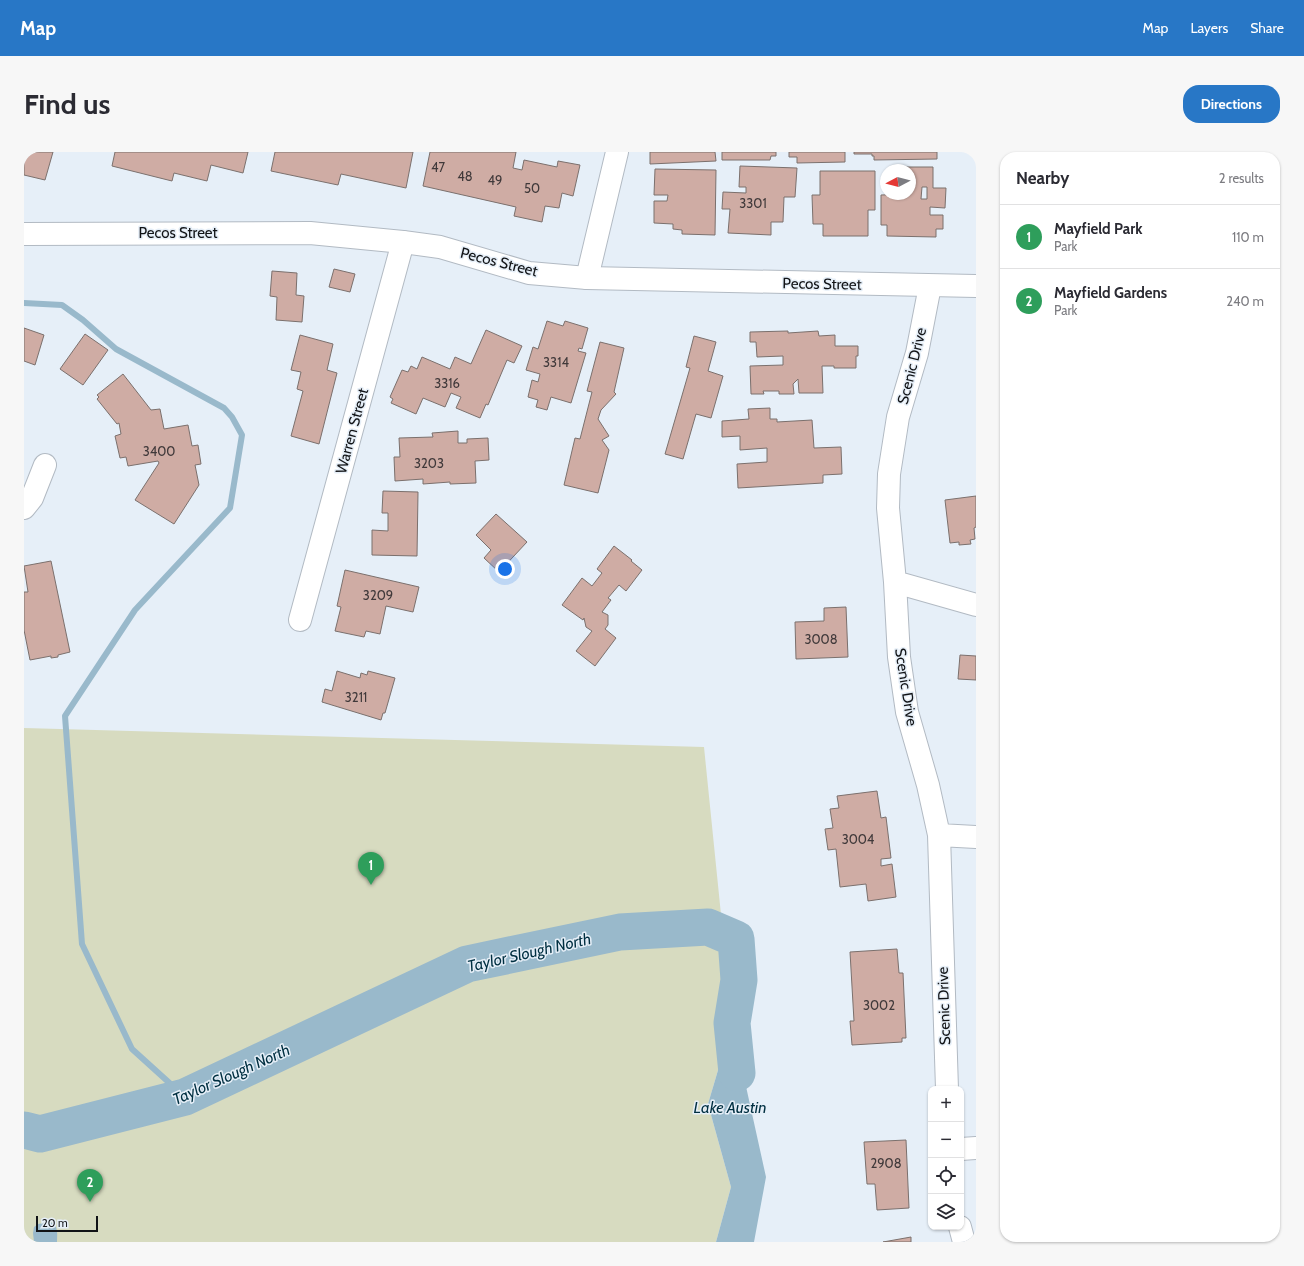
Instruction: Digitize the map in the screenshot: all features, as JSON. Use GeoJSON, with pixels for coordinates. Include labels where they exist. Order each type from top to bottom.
{"type":"FeatureCollection","features":[{"type":"Feature","properties":{"kind":"street"},"geometry":{"type":"LineString","coordinates":[[587,278],[618,152]]}},
{"type":"Feature","properties":{"kind":"street","name":"Pecos Street"},"geometry":{"type":"LineString","coordinates":[[24,234],[310,233],[440,247],[529,272],[587,278],[976,286]]}},
{"type":"Feature","properties":{"kind":"street","name":"Warren Street"},"geometry":{"type":"LineString","coordinates":[[300,620],[403,242]]}},
{"type":"Feature","properties":{"kind":"street","name":"Scenic Drive"},"geometry":{"type":"LineString","coordinates":[[930,286],[917,353],[898,417],[889,474],[888,508],[895,582],[899,656],[907,712],[928,785],[939,835],[947,1086]]}},
{"type":"Feature","properties":{"kind":"street"},"geometry":{"type":"LineString","coordinates":[[24,508],[32,498],[45,465]]}},
{"type":"Feature","properties":{"kind":"street"},"geometry":{"type":"LineString","coordinates":[[895,582],[976,605]]}},
{"type":"Feature","properties":{"kind":"street"},"geometry":{"type":"LineString","coordinates":[[939,835],[976,837]]}},
{"type":"Feature","properties":{"kind":"street"},"geometry":{"type":"LineString","coordinates":[[964,1149],[976,1148]]}},
{"type":"Feature","properties":{"kind":"street"},"geometry":{"type":"LineString","coordinates":[[961,1230],[964,1242]]}},
{"type":"Feature","properties":{"kind":"green space"},"geometry":{"type":"Polygon","coordinates":[[[24,728],[704,747],[732,1023],[708,1104],[731,1187],[716,1242],[24,1242],[24,728]]]}},
{"type":"Feature","properties":{"kind":"water","name":"Lake Austin"},"geometry":{"type":"Polygon","coordinates":[[[732,1023],[766,1177],[754,1242],[716,1242],[731,1187],[708,1104],[732,1023]]]}},
{"type":"Feature","properties":{"kind":"water"},"geometry":{"type":"Polygon","coordinates":[[[50,1222],[56,1228],[57,1242],[34,1242],[34,1227],[38,1224],[50,1222]]]}},
{"type":"Feature","properties":{"kind":"building"},"geometry":{"type":"Polygon","coordinates":[[[24,152],[53,152],[45,180],[24,175],[24,152]]]}},
{"type":"Feature","properties":{"kind":"building"},"geometry":{"type":"Polygon","coordinates":[[[115,152],[248,152],[243,173],[211,165],[207,181],[174,173],[172,181],[112,166],[115,152]]]}},
{"type":"Feature","properties":{"kind":"building"},"geometry":{"type":"Polygon","coordinates":[[[275,152],[413,152],[406,188],[341,174],[338,185],[271,171],[275,152]]]}},
{"type":"Feature","properties":{"kind":"building"},"geometry":{"type":"Polygon","coordinates":[[[430,152],[516,152],[513,168],[522,170],[524,160],[557,167],[558,161],[580,165],[573,196],[562,193],[559,208],[545,206],[542,222],[514,216],[516,207],[423,186],[430,152]]]}},
{"type":"Feature","properties":{"kind":"building"},"geometry":{"type":"Polygon","coordinates":[[[650,152],[715,152],[716,161],[650,164],[650,152]]]}},
{"type":"Feature","properties":{"kind":"building"},"geometry":{"type":"Polygon","coordinates":[[[722,152],[776,152],[776,156],[771,156],[770,160],[722,160],[722,152]]]}},
{"type":"Feature","properties":{"kind":"building"},"geometry":{"type":"Polygon","coordinates":[[[789,152],[845,152],[845,162],[797,163],[797,157],[789,157],[789,152]]]}},
{"type":"Feature","properties":{"kind":"building"},"geometry":{"type":"Polygon","coordinates":[[[854,152],[937,152],[937,159],[874,160],[874,156],[872,156],[872,154],[854,154],[854,152]]]}},
{"type":"Feature","properties":{"kind":"building"},"geometry":{"type":"Polygon","coordinates":[[[740,166],[797,168],[795,197],[784,197],[783,222],[771,222],[771,235],[728,233],[730,209],[722,209],[723,192],[746,193],[746,187],[739,187],[740,166]]]}},
{"type":"Feature","properties":{"kind":"building"},"geometry":{"type":"Polygon","coordinates":[[[916,167],[933,167],[933,188],[946,188],[945,208],[930,207],[930,215],[943,215],[943,229],[936,229],[936,237],[887,236],[887,225],[881,225],[881,200],[916,200],[916,167]],[[922,187],[921,199],[927,199],[927,187],[922,187]]]}},
{"type":"Feature","properties":{"kind":"building"},"geometry":{"type":"Polygon","coordinates":[[[655,169],[716,170],[715,235],[682,234],[682,230],[673,229],[673,224],[654,223],[654,201],[667,201],[668,195],[654,195],[655,169]]]}},
{"type":"Feature","properties":{"kind":"building"},"geometry":{"type":"Polygon","coordinates":[[[820,171],[875,171],[875,210],[868,210],[868,236],[823,236],[823,224],[813,224],[812,195],[820,195],[820,171]]]}},
{"type":"Feature","properties":{"kind":"building"},"geometry":{"type":"Polygon","coordinates":[[[334,269],[355,274],[350,292],[329,287],[334,269]]]}},
{"type":"Feature","properties":{"kind":"building"},"geometry":{"type":"Polygon","coordinates":[[[272,271],[297,273],[296,295],[304,296],[302,322],[276,320],[277,297],[270,296],[272,271]]]}},
{"type":"Feature","properties":{"kind":"building"},"geometry":{"type":"Polygon","coordinates":[[[547,321],[563,326],[565,321],[588,328],[582,349],[579,348],[578,351],[586,353],[571,403],[551,397],[547,410],[536,407],[538,400],[528,397],[532,380],[538,382],[540,374],[526,370],[533,347],[538,349],[547,321]]]}},
{"type":"Feature","properties":{"kind":"building"},"geometry":{"type":"Polygon","coordinates":[[[24,328],[44,335],[35,365],[24,361],[24,328]]]}},
{"type":"Feature","properties":{"kind":"building"},"geometry":{"type":"Polygon","coordinates":[[[486,330],[522,346],[514,363],[507,360],[488,405],[486,404],[480,418],[456,408],[461,397],[451,393],[445,407],[423,398],[416,414],[391,403],[393,399],[390,397],[402,370],[408,372],[411,366],[417,369],[422,357],[450,369],[455,357],[471,364],[486,330]]]}},
{"type":"Feature","properties":{"kind":"building"},"geometry":{"type":"Polygon","coordinates":[[[788,331],[788,333],[818,331],[819,336],[835,335],[835,346],[858,346],[856,368],[834,368],[834,366],[822,366],[823,393],[799,393],[798,379],[793,384],[794,394],[779,394],[779,391],[763,391],[764,394],[751,394],[750,366],[783,365],[783,356],[757,357],[756,342],[750,342],[750,332],[788,331]]]}},
{"type":"Feature","properties":{"kind":"building"},"geometry":{"type":"Polygon","coordinates":[[[85,334],[108,350],[83,385],[60,369],[85,334]]]}},
{"type":"Feature","properties":{"kind":"building"},"geometry":{"type":"Polygon","coordinates":[[[300,335],[333,344],[327,370],[337,373],[319,444],[291,436],[303,391],[297,389],[301,372],[291,370],[300,335]]]}},
{"type":"Feature","properties":{"kind":"building"},"geometry":{"type":"Polygon","coordinates":[[[694,336],[716,342],[708,371],[723,376],[711,418],[696,414],[683,459],[665,454],[690,368],[686,367],[694,336]]]}},
{"type":"Feature","properties":{"kind":"building"},"geometry":{"type":"Polygon","coordinates":[[[600,342],[624,348],[614,392],[616,394],[601,410],[598,419],[609,436],[602,440],[609,450],[598,493],[564,485],[575,438],[580,439],[592,392],[587,391],[600,342]]]}},
{"type":"Feature","properties":{"kind":"building"},"geometry":{"type":"Polygon","coordinates":[[[123,374],[151,410],[160,409],[164,429],[188,425],[192,446],[198,445],[201,464],[195,465],[199,485],[174,524],[135,500],[159,463],[158,461],[128,466],[126,457],[120,458],[115,436],[121,434],[119,423],[117,424],[97,399],[99,397],[97,395],[123,374]]]}},
{"type":"Feature","properties":{"kind":"building"},"geometry":{"type":"Polygon","coordinates":[[[770,408],[770,419],[777,419],[777,422],[812,420],[814,448],[841,447],[842,474],[823,475],[823,483],[738,488],[737,464],[767,462],[767,448],[740,450],[740,436],[722,437],[722,421],[749,419],[748,409],[770,408]]]}},
{"type":"Feature","properties":{"kind":"building"},"geometry":{"type":"Polygon","coordinates":[[[458,431],[458,443],[467,443],[467,439],[488,438],[489,460],[475,461],[476,483],[450,484],[450,482],[423,484],[423,479],[395,481],[394,457],[400,457],[399,438],[433,437],[432,433],[458,431]]]}},
{"type":"Feature","properties":{"kind":"building"},"geometry":{"type":"Polygon","coordinates":[[[383,491],[418,492],[417,556],[372,555],[372,530],[388,531],[388,513],[382,513],[383,491]]]}},
{"type":"Feature","properties":{"kind":"building"},"geometry":{"type":"Polygon","coordinates":[[[976,496],[976,527],[974,528],[975,539],[970,540],[971,544],[959,545],[959,542],[950,543],[945,500],[976,496]]]}},
{"type":"Feature","properties":{"kind":"building"},"geometry":{"type":"Polygon","coordinates":[[[496,514],[527,542],[499,572],[484,558],[491,550],[476,535],[496,514]]]}},
{"type":"Feature","properties":{"kind":"building"},"geometry":{"type":"Polygon","coordinates":[[[614,546],[642,570],[626,591],[619,585],[608,598],[611,600],[602,612],[608,615],[608,625],[605,629],[616,638],[595,666],[576,651],[592,631],[586,627],[584,618],[583,620],[562,605],[582,578],[592,586],[602,573],[597,569],[614,546]]]}},
{"type":"Feature","properties":{"kind":"building"},"geometry":{"type":"Polygon","coordinates":[[[51,561],[70,652],[58,655],[58,657],[51,658],[51,656],[30,660],[24,630],[24,592],[28,592],[24,566],[51,561]]]}},
{"type":"Feature","properties":{"kind":"building"},"geometry":{"type":"Polygon","coordinates":[[[345,570],[419,587],[413,612],[386,606],[380,634],[366,631],[364,637],[335,631],[341,607],[337,606],[345,570]]]}},
{"type":"Feature","properties":{"kind":"building"},"geometry":{"type":"Polygon","coordinates":[[[846,607],[848,657],[796,659],[795,622],[824,621],[824,608],[846,607]]]}},
{"type":"Feature","properties":{"kind":"building"},"geometry":{"type":"Polygon","coordinates":[[[960,655],[976,656],[976,680],[958,679],[960,655]]]}},
{"type":"Feature","properties":{"kind":"building"},"geometry":{"type":"Polygon","coordinates":[[[337,671],[360,678],[361,673],[367,675],[368,671],[395,678],[385,713],[383,713],[381,720],[322,702],[325,689],[332,691],[337,671]]]}},
{"type":"Feature","properties":{"kind":"building"},"geometry":{"type":"Polygon","coordinates":[[[877,791],[881,818],[886,817],[891,858],[881,859],[881,866],[892,864],[896,897],[868,901],[866,884],[840,887],[836,849],[828,850],[825,829],[833,828],[830,809],[839,808],[837,796],[877,791]]]}},
{"type":"Feature","properties":{"kind":"building"},"geometry":{"type":"Polygon","coordinates":[[[897,949],[899,973],[903,973],[906,1038],[902,1038],[902,1042],[852,1045],[850,1021],[854,1021],[850,952],[897,949]]]}},
{"type":"Feature","properties":{"kind":"building"},"geometry":{"type":"Polygon","coordinates":[[[906,1140],[909,1208],[877,1210],[875,1184],[867,1184],[864,1142],[906,1140]]]}},
{"type":"Feature","properties":{"kind":"building"},"geometry":{"type":"Polygon","coordinates":[[[911,1237],[911,1242],[883,1242],[911,1237]]]}},
{"type":"Feature","properties":{"kind":"waterway"},"geometry":{"type":"LineString","coordinates":[[24,303],[62,305],[83,320],[116,349],[224,408],[232,417],[242,435],[230,508],[135,610],[65,716],[82,944],[132,1049],[185,1097]]}},
{"type":"Feature","properties":{"kind":"waterway","name":"Taylor Slough North"},"geometry":{"type":"LineString","coordinates":[[24,1130],[40,1134],[185,1097],[467,964],[620,932],[708,927],[736,939],[739,980],[732,1023],[737,1073]]}},
{"type":"Feature","properties":{"kind":"place","name":"Mayfield Park"},"geometry":{"type":"Point","coordinates":[371,885]}},
{"type":"Feature","properties":{"kind":"place","name":"Mayfield Gardens"},"geometry":{"type":"Point","coordinates":[90,1202]}}]}
